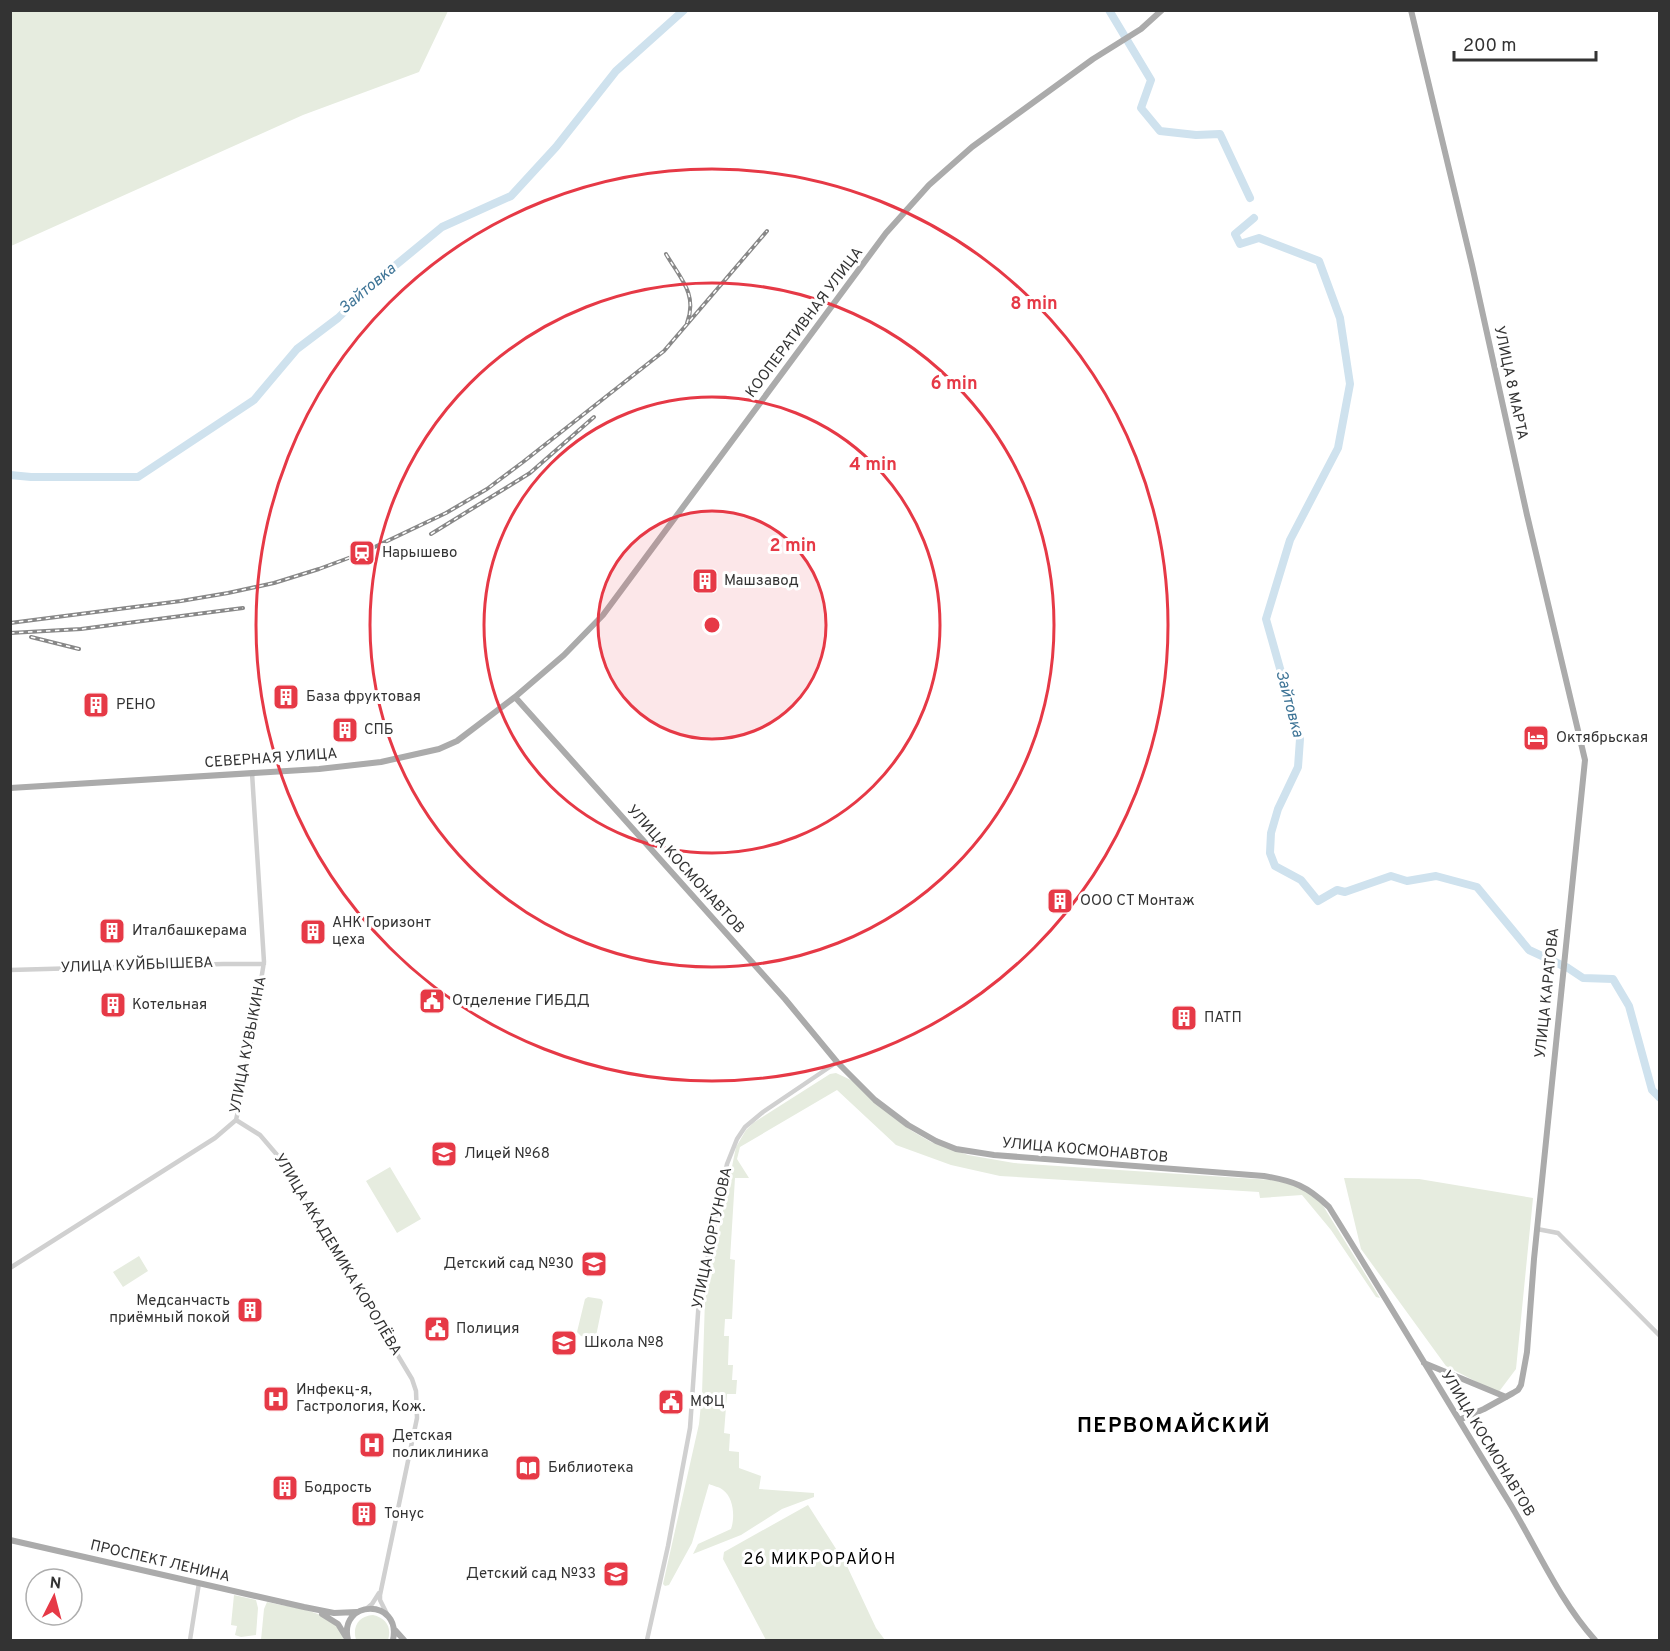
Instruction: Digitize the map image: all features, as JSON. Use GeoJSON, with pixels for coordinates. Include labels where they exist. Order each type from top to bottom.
{"type":"FeatureCollection","features":[{"type":"Feature","properties":{"kind":"main road","name":"КООПЕРАТИВНАЯ УЛИЦА"},"geometry":{"type":"LineString","coordinates":[[515,697],[564,655],[603,615],[907,208],[972,147],[1093,59],[1142,29],[1162,10]]}},
{"type":"Feature","properties":{"kind":"main road","name":"УЛИЦА 8 МАРТА"},"geometry":{"type":"LineString","coordinates":[[1411,10],[1585,760]]}},
{"type":"Feature","properties":{"kind":"main road","name":"СЕВЕРНАЯ УЛИЦА"},"geometry":{"type":"LineString","coordinates":[[10,788],[252,773],[381,762],[438,749],[457,741],[515,697]]}},
{"type":"Feature","properties":{"kind":"main road","name":"УЛИЦА КОСМОНАВТОВ"},"geometry":{"type":"LineString","coordinates":[[515,697],[785,999],[837,1062],[875,1100],[908,1125],[936,1142],[956,1149],[1002,1156],[1264,1176],[1287,1180],[1305,1187],[1329,1207],[1556,1584],[1595,1641]]}},
{"type":"Feature","properties":{"kind":"main road","name":"УЛИЦА КАРАТОВА"},"geometry":{"type":"LineString","coordinates":[[1459,1420],[1518,1390],[1523,1374],[1585,760]]}},
{"type":"Feature","properties":{"kind":"main road"},"geometry":{"type":"LineString","coordinates":[[1424,1363],[1506,1397]]}},
{"type":"Feature","properties":{"kind":"main road","name":"ПРОСПЕКТ ЛЕНИНА"},"geometry":{"type":"LineString","coordinates":[[10,1540],[334,1613],[357,1612],[366,1609]]}},
{"type":"Feature","properties":{"kind":"main road","name":"ПРОСПЕКТ ЛЕНИНА"},"geometry":{"type":"LineString","coordinates":[[304,1607],[332,1618],[348,1640]]}},
{"type":"Feature","properties":{"kind":"main road"},"geometry":{"type":"LineString","coordinates":[[366,1609],[377,1610],[387,1615],[404,1641]]}},
{"type":"Feature","properties":{"kind":"main road"},"geometry":{"type":"LineString","coordinates":[[348,1640],[348,1624],[357,1612]]}},
{"type":"Feature","properties":{"kind":"main road"},"geometry":{"type":"LineString","coordinates":[[393,1641],[394,1628]]}},
{"type":"Feature","properties":{"kind":"street","name":"УЛИЦА КУВЫКИНА"},"geometry":{"type":"LineString","coordinates":[[10,1268],[215,1138],[236,1120],[264,964],[252,773]]}},
{"type":"Feature","properties":{"kind":"street","name":"УЛИЦА КУЙБЫШЕВА"},"geometry":{"type":"LineString","coordinates":[[10,970],[264,964]]}},
{"type":"Feature","properties":{"kind":"street","name":"УЛИЦА КОРТУНОВА"},"geometry":{"type":"LineString","coordinates":[[647,1641],[690,1428],[696,1317],[702,1280],[730,1156],[745,1127],[763,1112],[837,1062]]}},
{"type":"Feature","properties":{"kind":"street","name":"УЛИЦА АКАДЕМИКА КОРОЛЁВА"},"geometry":{"type":"LineString","coordinates":[[236,1120],[248,1125],[260,1135],[278,1156],[412,1379],[416,1391],[417,1418],[381,1584],[380,1600],[387,1615]]}},
{"type":"Feature","properties":{"kind":"street"},"geometry":{"type":"LineString","coordinates":[[1537,1229],[1558,1233],[1659,1336]]}},
{"type":"Feature","properties":{"kind":"street"},"geometry":{"type":"LineString","coordinates":[[190,1641],[199,1583]]}},
{"type":"Feature","properties":{"kind":"street"},"geometry":{"type":"LineString","coordinates":[[366,1609],[375,1599],[381,1584]]}},
{"type":"Feature","properties":{"kind":"shaded area"},"geometry":{"type":"Polygon","coordinates":[[[10,11],[448,11],[419,72],[303,115],[11,246],[10,11]]]}},
{"type":"Feature","properties":{"kind":"shaded area"},"geometry":{"type":"Polygon","coordinates":[[[836,1073],[853,1081],[912,1131],[931,1142],[968,1155],[1014,1163],[1289,1183],[1312,1194],[1322,1204],[1380,1298],[1376,1297],[1331,1230],[1302,1195],[1260,1198],[1259,1192],[1000,1176],[951,1165],[896,1145],[837,1090],[740,1147],[737,1159],[749,1178],[735,1178],[730,1259],[735,1260],[732,1319],[725,1319],[724,1336],[729,1336],[728,1365],[733,1365],[732,1380],[737,1380],[736,1394],[727,1394],[724,1433],[730,1434],[729,1451],[739,1452],[739,1468],[761,1476],[759,1489],[814,1493],[814,1497],[782,1509],[741,1535],[693,1554],[698,1544],[731,1529],[733,1508],[729,1498],[722,1489],[709,1484],[692,1543],[669,1585],[665,1586],[663,1584],[699,1424],[705,1299],[736,1147],[753,1123],[830,1074],[836,1073]]]}},
{"type":"Feature","properties":{"kind":"shaded area"},"geometry":{"type":"Polygon","coordinates":[[[390,1167],[421,1219],[397,1233],[366,1181],[390,1167]]]}},
{"type":"Feature","properties":{"kind":"shaded area"},"geometry":{"type":"Polygon","coordinates":[[[1344,1178],[1419,1179],[1533,1198],[1516,1369],[1498,1393],[1446,1366],[1361,1249],[1344,1178]]]}},
{"type":"Feature","properties":{"kind":"shaded area"},"geometry":{"type":"Polygon","coordinates":[[[139,1256],[148,1271],[123,1287],[113,1272],[139,1256]]]}},
{"type":"Feature","properties":{"kind":"shaded area"},"geometry":{"type":"Polygon","coordinates":[[[588,1297],[601,1299],[603,1302],[596,1336],[591,1338],[581,1336],[577,1332],[585,1299],[588,1297]]]}},
{"type":"Feature","properties":{"kind":"shaded area"},"geometry":{"type":"Polygon","coordinates":[[[808,1505],[847,1566],[876,1628],[885,1640],[766,1640],[723,1559],[724,1552],[808,1505]]]}},
{"type":"Feature","properties":{"kind":"shaded area"},"geometry":{"type":"Polygon","coordinates":[[[234,1595],[256,1600],[258,1608],[256,1635],[241,1637],[235,1635],[237,1626],[231,1625],[234,1595]]]}},
{"type":"Feature","properties":{"kind":"shaded area"},"geometry":{"type":"Polygon","coordinates":[[[267,1602],[323,1616],[340,1630],[344,1640],[261,1640],[264,1609],[267,1602]]]}},
{"type":"Feature","properties":{"kind":"shaded area"},"geometry":{"type":"Polygon","coordinates":[[[373,1615],[381,1618],[387,1624],[388,1640],[356,1640],[355,1630],[360,1620],[373,1615]]]}},
{"type":"Feature","properties":{"kind":"waterway","name":"Зайтовка"},"geometry":{"type":"LineString","coordinates":[[10,475],[138,477],[254,400],[297,349],[338,318],[374,283],[442,227],[511,196],[556,147],[616,71],[684,10]]}},
{"type":"Feature","properties":{"kind":"waterway","name":"Зайтовка"},"geometry":{"type":"LineString","coordinates":[[1109,10],[1151,80],[1141,108],[1160,131],[1196,135],[1220,134],[1250,198]]}},
{"type":"Feature","properties":{"kind":"waterway","name":"Зайтовка"},"geometry":{"type":"LineString","coordinates":[[1254,218],[1235,234],[1240,244],[1259,238],[1319,261],[1340,318],[1350,384],[1338,448],[1290,540],[1266,619],[1300,739],[1298,767],[1278,809],[1271,833],[1270,853],[1275,866],[1301,880],[1318,901],[1337,890],[1345,892],[1391,876],[1407,881],[1436,876],[1477,887],[1529,950],[1568,968],[1583,978],[1613,979],[1629,1006],[1652,1090],[1660,1098]]}},
{"type":"Feature","properties":{"kind":"railway"},"geometry":{"type":"LineString","coordinates":[[10,623],[181,601],[274,583],[362,553],[446,513],[487,489],[664,351],[767,231]]}},
{"type":"Feature","properties":{"kind":"railway"},"geometry":{"type":"LineString","coordinates":[[666,254],[689,295],[690,313],[687,323]]}},
{"type":"Feature","properties":{"kind":"railway"},"geometry":{"type":"LineString","coordinates":[[431,534],[530,473],[594,417]]}},
{"type":"Feature","properties":{"kind":"railway"},"geometry":{"type":"LineString","coordinates":[[10,633],[81,629],[243,608]]}},
{"type":"Feature","properties":{"kind":"railway"},"geometry":{"type":"LineString","coordinates":[[31,637],[79,649]]}},
{"type":"Feature","properties":{"kind":"place","name":"Нарышево"},"geometry":{"type":"Point","coordinates":[362,553]}},
{"type":"Feature","properties":{"kind":"place","name":"Машзавод"},"geometry":{"type":"Point","coordinates":[705,581]}},
{"type":"Feature","properties":{"kind":"place","name":"База фруктовая"},"geometry":{"type":"Point","coordinates":[286,697]}},
{"type":"Feature","properties":{"kind":"place","name":"РЕНО"},"geometry":{"type":"Point","coordinates":[96,705]}},
{"type":"Feature","properties":{"kind":"place","name":"СПБ"},"geometry":{"type":"Point","coordinates":[345,730]}},
{"type":"Feature","properties":{"kind":"place","name":"Октябрьская"},"geometry":{"type":"Point","coordinates":[1536,738]}},
{"type":"Feature","properties":{"kind":"place","name":"ООО СТ Монтаж"},"geometry":{"type":"Point","coordinates":[1060,901]}},
{"type":"Feature","properties":{"kind":"place","name":"Италбашкерама"},"geometry":{"type":"Point","coordinates":[112,931]}},
{"type":"Feature","properties":{"kind":"place","name":"АНК Горизонт цеха"},"geometry":{"type":"Point","coordinates":[313,932]}},
{"type":"Feature","properties":{"kind":"place","name":"Отделение ГИБДД"},"geometry":{"type":"Point","coordinates":[432,1001]}},
{"type":"Feature","properties":{"kind":"place","name":"Котельная"},"geometry":{"type":"Point","coordinates":[113,1005]}},
{"type":"Feature","properties":{"kind":"place","name":"ПАТП"},"geometry":{"type":"Point","coordinates":[1184,1018]}},
{"type":"Feature","properties":{"kind":"place","name":"Лицей №68"},"geometry":{"type":"Point","coordinates":[444,1154]}},
{"type":"Feature","properties":{"kind":"place","name":"Детский сад №30"},"geometry":{"type":"Point","coordinates":[594,1264]}},
{"type":"Feature","properties":{"kind":"place","name":"Медсанчасть приёмный покой"},"geometry":{"type":"Point","coordinates":[250,1310]}},
{"type":"Feature","properties":{"kind":"place","name":"Полиция"},"geometry":{"type":"Point","coordinates":[437,1329]}},
{"type":"Feature","properties":{"kind":"place","name":"Школа №8"},"geometry":{"type":"Point","coordinates":[564,1343]}},
{"type":"Feature","properties":{"kind":"place","name":"Инфекц-я, Гастрология, Кож."},"geometry":{"type":"Point","coordinates":[276,1399]}},
{"type":"Feature","properties":{"kind":"place","name":"МФЦ"},"geometry":{"type":"Point","coordinates":[671,1402]}},
{"type":"Feature","properties":{"kind":"place","name":"Детская поликлиника"},"geometry":{"type":"Point","coordinates":[372,1445]}},
{"type":"Feature","properties":{"kind":"place","name":"Библиотека"},"geometry":{"type":"Point","coordinates":[528,1468]}},
{"type":"Feature","properties":{"kind":"place","name":"Бодрость"},"geometry":{"type":"Point","coordinates":[285,1488]}},
{"type":"Feature","properties":{"kind":"place","name":"Тонус"},"geometry":{"type":"Point","coordinates":[364,1514]}},
{"type":"Feature","properties":{"kind":"place","name":"Детский сад №33"},"geometry":{"type":"Point","coordinates":[616,1574]}},
{"type":"Feature","properties":{"kind":"district","name":"ПЕРВОМАЙСКИЙ"},"geometry":{"type":"Point","coordinates":[1174,1426]}},
{"type":"Feature","properties":{"kind":"district","name":"26 МИКРОРАЙОН"},"geometry":{"type":"Point","coordinates":[820,1560]}}]}
